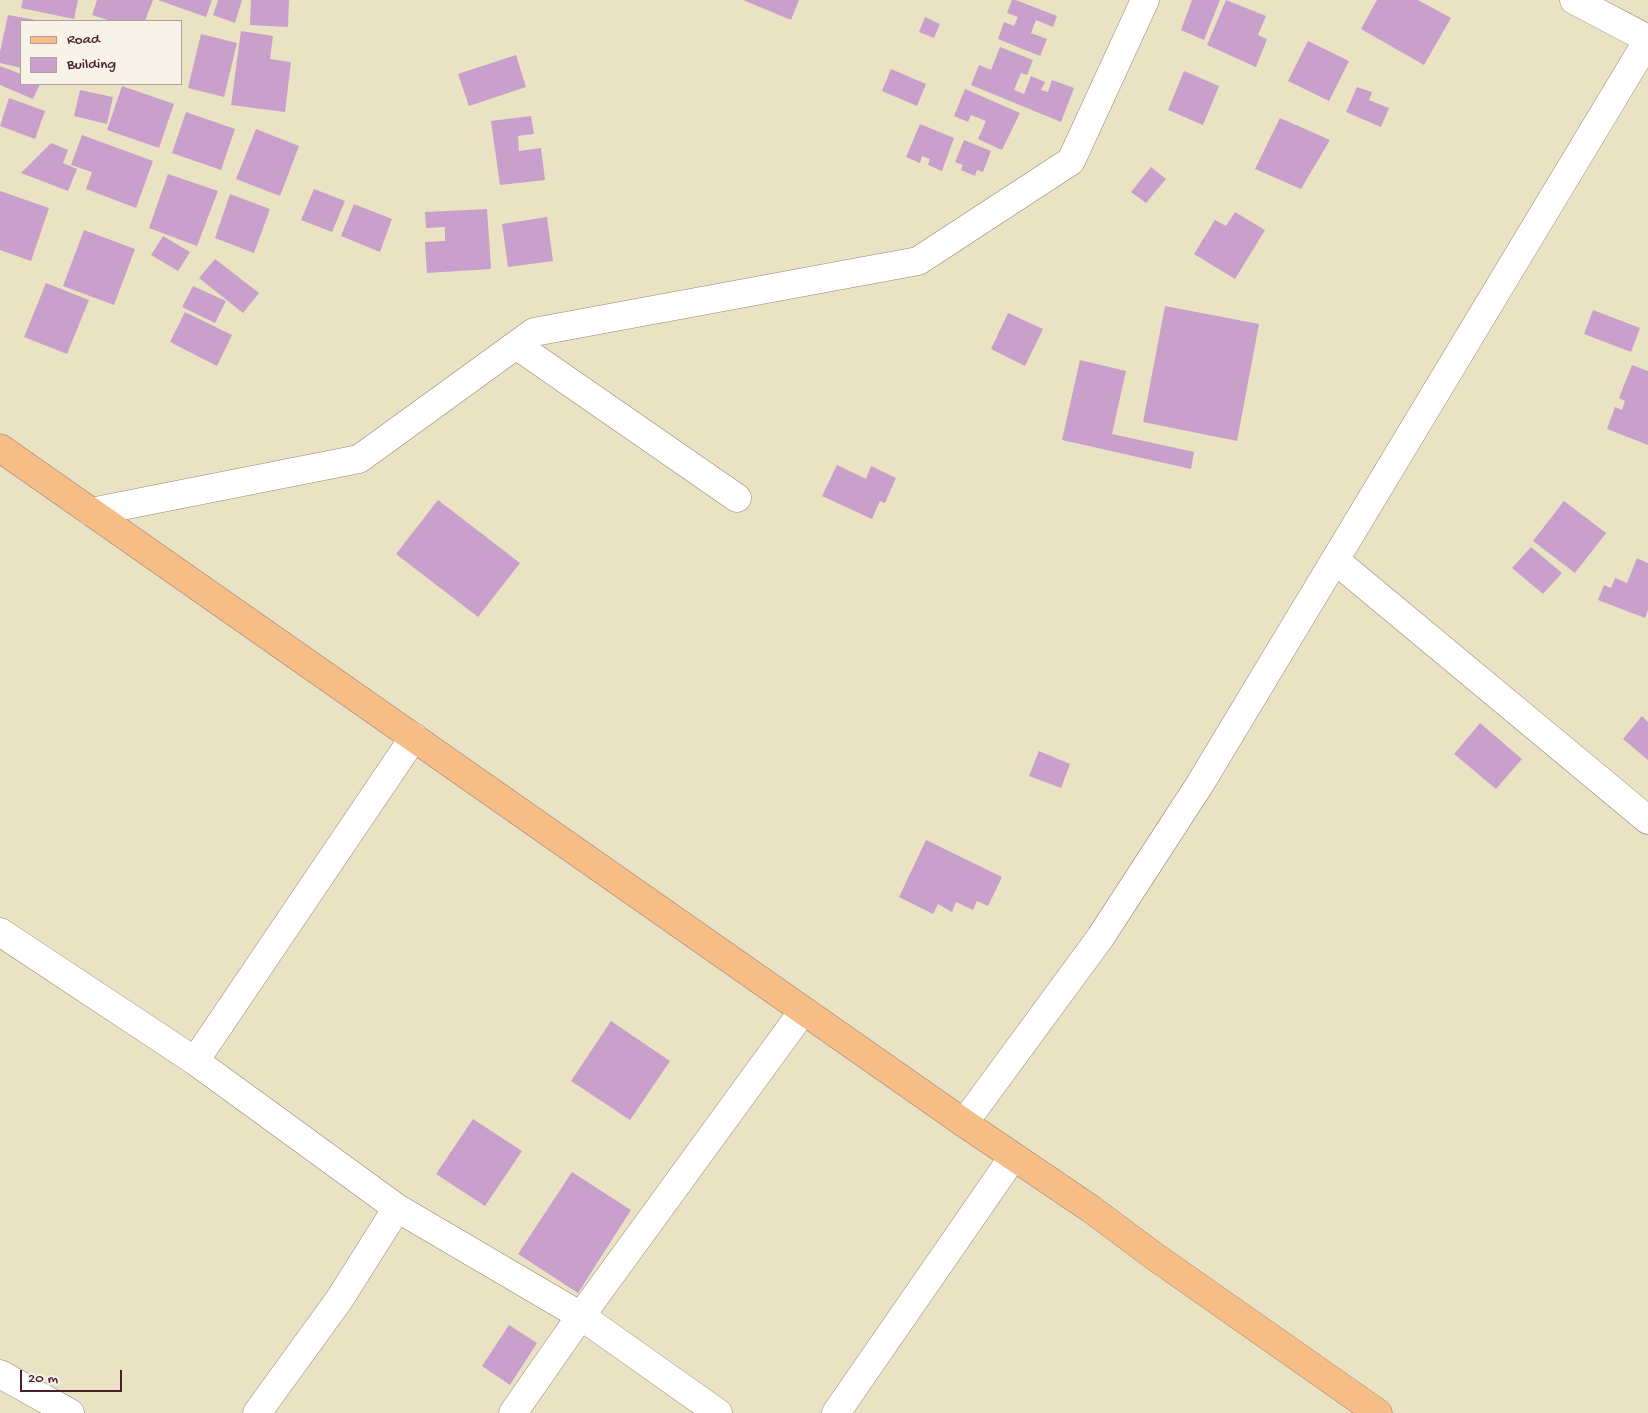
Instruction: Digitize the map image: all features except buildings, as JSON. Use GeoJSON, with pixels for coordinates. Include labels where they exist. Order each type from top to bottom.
{"type":"FeatureCollection","features":[{"type":"Feature","properties":{"kind":"main road"},"geometry":{"type":"LineString","coordinates":[[0,448],[803,1011],[1091,1209],[1154,1256],[1378,1413]]}},
{"type":"Feature","properties":{"kind":"street"},"geometry":{"type":"LineString","coordinates":[[91,512],[359,459],[534,332],[918,260],[1071,161],[1145,0]]}},
{"type":"Feature","properties":{"kind":"street"},"geometry":{"type":"LineString","coordinates":[[964,1123],[1100,938],[1200,784],[1648,39],[1574,0]]}},
{"type":"Feature","properties":{"kind":"street"},"geometry":{"type":"LineString","coordinates":[[516,345],[737,498]]}},
{"type":"Feature","properties":{"kind":"street"},"geometry":{"type":"LineString","coordinates":[[1335,560],[1648,820]]}},
{"type":"Feature","properties":{"kind":"street"},"geometry":{"type":"LineString","coordinates":[[195,1061],[414,737]]}},
{"type":"Feature","properties":{"kind":"street"},"geometry":{"type":"LineString","coordinates":[[0,932],[195,1061],[397,1208],[581,1316],[718,1413]]}},
{"type":"Feature","properties":{"kind":"street"},"geometry":{"type":"LineString","coordinates":[[513,1413],[581,1316],[803,1011]]}},
{"type":"Feature","properties":{"kind":"street"},"geometry":{"type":"LineString","coordinates":[[836,1413],[1013,1157]]}},
{"type":"Feature","properties":{"kind":"street"},"geometry":{"type":"LineString","coordinates":[[257,1413],[339,1300],[397,1208]]}},
{"type":"Feature","properties":{"kind":"street"},"geometry":{"type":"LineString","coordinates":[[0,1374],[70,1413]]}}]}
